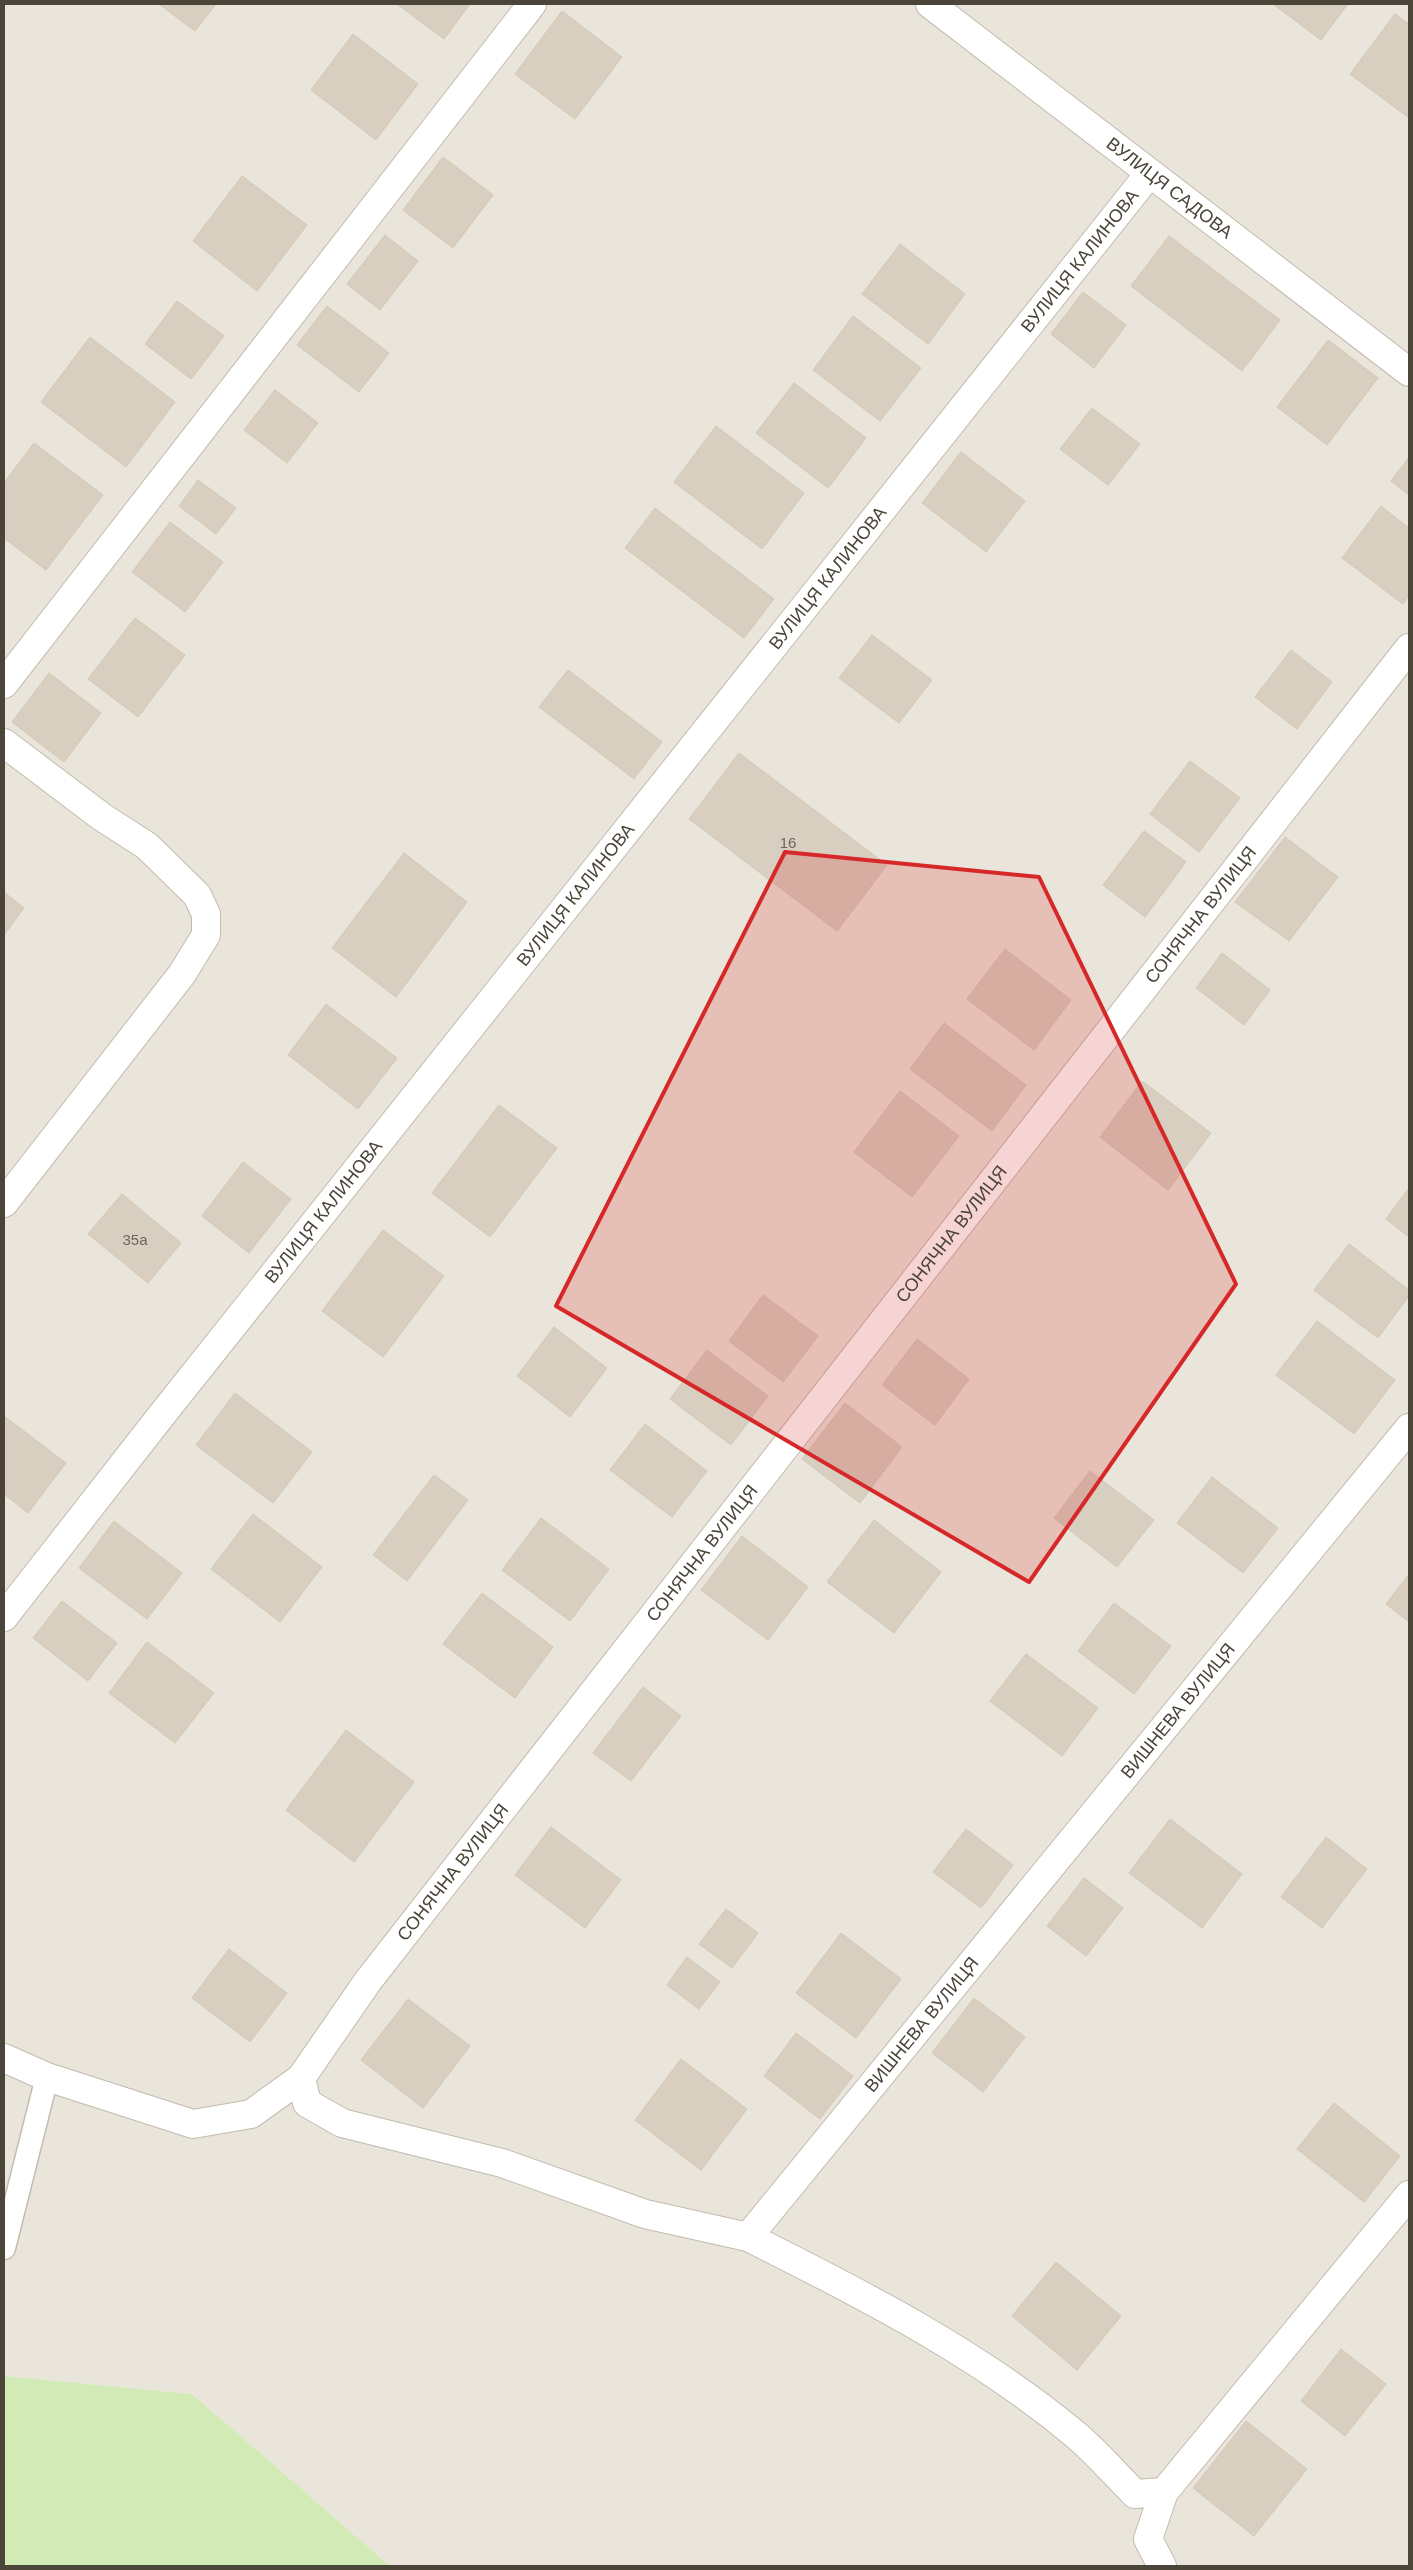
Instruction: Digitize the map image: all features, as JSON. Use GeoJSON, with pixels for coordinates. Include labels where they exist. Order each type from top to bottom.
{"type":"FeatureCollection","features":[{"type":"Feature","properties":{"kind":"street"},"geometry":{"type":"LineString","coordinates":[[4,684],[532,4]]}},
{"type":"Feature","properties":{"kind":"street","name":"ВУЛИЦЯ САДОВА"},"geometry":{"type":"LineString","coordinates":[[930,4],[1409,372]]}},
{"type":"Feature","properties":{"kind":"street","name":"ВУЛИЦЯ КАЛИНОВА"},"geometry":{"type":"LineString","coordinates":[[4,1617],[108,1482],[1149,174]]}},
{"type":"Feature","properties":{"kind":"street","name":"СОНЯЧНА ВУЛИЦЯ"},"geometry":{"type":"LineString","coordinates":[[301,2078],[368,1981],[1409,648]]}},
{"type":"Feature","properties":{"kind":"street"},"geometry":{"type":"LineString","coordinates":[[4,743],[102,817],[147,846],[179,875],[197,895],[206,914],[206,935],[182,974],[4,1203]]}},
{"type":"Feature","properties":{"kind":"street","name":"ВИШНЕВА ВУЛИЦЯ"},"geometry":{"type":"LineString","coordinates":[[748,2237],[1409,1428]]}},
{"type":"Feature","properties":{"kind":"street"},"geometry":{"type":"LineString","coordinates":[[4,2058],[47,2077],[193,2124],[251,2114],[301,2078],[308,2103],[342,2123],[502,2163],[645,2214],[748,2237],[830,2278],[921,2328],[1010,2385],[1076,2436],[1135,2494],[1164,2492]]}},
{"type":"Feature","properties":{"kind":"street"},"geometry":{"type":"LineString","coordinates":[[1162,2566],[1148,2539],[1164,2492],[1409,2195]]}},
{"type":"Feature","properties":{"kind":"lane"},"geometry":{"type":"LineString","coordinates":[[4,2248],[47,2077]]}},
{"type":"Feature","properties":{"kind":"highlighted area"},"geometry":{"type":"Polygon","coordinates":[[[785,852],[1039,877],[1236,1284],[1029,1582],[556,1306],[785,852]]]}},
{"type":"Feature","properties":{"kind":"shaded area"},"geometry":{"type":"Polygon","coordinates":[[[4,4],[1409,4],[1409,2566],[390,2566],[192,2394],[4,2376],[4,4]]]}},
{"type":"Feature","properties":{"kind":"green space"},"geometry":{"type":"Polygon","coordinates":[[[4,2376],[192,2394],[390,2566],[11,2566],[4,2564],[4,2376]]]}},
{"type":"Feature","properties":{"kind":"building"},"geometry":{"type":"Polygon","coordinates":[[[159,4],[216,4],[195,31],[159,4]]]}},
{"type":"Feature","properties":{"kind":"building"},"geometry":{"type":"Polygon","coordinates":[[[397,4],[470,4],[444,39],[397,4]]]}},
{"type":"Feature","properties":{"kind":"building"},"geometry":{"type":"Polygon","coordinates":[[[1273,4],[1348,4],[1321,40],[1273,4]]]}},
{"type":"Feature","properties":{"kind":"building"},"geometry":{"type":"Polygon","coordinates":[[[562,11],[622,57],[575,119],[515,74],[562,11]]]}},
{"type":"Feature","properties":{"kind":"building"},"geometry":{"type":"Polygon","coordinates":[[[1395,14],[1409,24],[1409,118],[1350,74],[1395,14]]]}},
{"type":"Feature","properties":{"kind":"building"},"geometry":{"type":"Polygon","coordinates":[[[353,34],[418,84],[376,140],[311,90],[353,34]]]}},
{"type":"Feature","properties":{"kind":"building"},"geometry":{"type":"Polygon","coordinates":[[[443,157],[493,195],[453,248],[403,210],[443,157]]]}},
{"type":"Feature","properties":{"kind":"building"},"geometry":{"type":"Polygon","coordinates":[[[242,176],[307,225],[257,291],[193,241],[242,176]]]}},
{"type":"Feature","properties":{"kind":"building"},"geometry":{"type":"Polygon","coordinates":[[[385,235],[418,261],[380,310],[347,284],[385,235]]]}},
{"type":"Feature","properties":{"kind":"building"},"geometry":{"type":"Polygon","coordinates":[[[1169,236],[1280,320],[1242,371],[1131,286],[1169,236]]]}},
{"type":"Feature","properties":{"kind":"building"},"geometry":{"type":"Polygon","coordinates":[[[900,244],[965,294],[928,344],[862,294],[900,244]]]}},
{"type":"Feature","properties":{"kind":"building"},"geometry":{"type":"Polygon","coordinates":[[[1083,292],[1126,325],[1094,368],[1051,334],[1083,292]]]}},
{"type":"Feature","properties":{"kind":"building"},"geometry":{"type":"Polygon","coordinates":[[[177,301],[224,336],[191,379],[145,344],[177,301]]]}},
{"type":"Feature","properties":{"kind":"building"},"geometry":{"type":"Polygon","coordinates":[[[327,306],[389,353],[359,392],[297,345],[327,306]]]}},
{"type":"Feature","properties":{"kind":"building"},"geometry":{"type":"Polygon","coordinates":[[[853,316],[921,368],[880,421],[813,370],[853,316]]]}},
{"type":"Feature","properties":{"kind":"building"},"geometry":{"type":"Polygon","coordinates":[[[90,337],[175,402],[126,467],[41,402],[90,337]]]}},
{"type":"Feature","properties":{"kind":"building"},"geometry":{"type":"Polygon","coordinates":[[[1328,340],[1378,378],[1327,445],[1277,407],[1328,340]]]}},
{"type":"Feature","properties":{"kind":"building"},"geometry":{"type":"Polygon","coordinates":[[[794,383],[866,438],[828,488],[756,433],[794,383]]]}},
{"type":"Feature","properties":{"kind":"building"},"geometry":{"type":"Polygon","coordinates":[[[275,390],[318,423],[287,463],[244,430],[275,390]]]}},
{"type":"Feature","properties":{"kind":"building"},"geometry":{"type":"Polygon","coordinates":[[[1092,408],[1140,444],[1108,485],[1060,449],[1092,408]]]}},
{"type":"Feature","properties":{"kind":"building"},"geometry":{"type":"Polygon","coordinates":[[[716,426],[804,493],[762,549],[674,482],[716,426]]]}},
{"type":"Feature","properties":{"kind":"building"},"geometry":{"type":"Polygon","coordinates":[[[34,443],[103,495],[46,570],[4,538],[4,483],[34,443]]]}},
{"type":"Feature","properties":{"kind":"building"},"geometry":{"type":"Polygon","coordinates":[[[961,452],[1025,501],[986,552],[922,503],[961,452]]]}},
{"type":"Feature","properties":{"kind":"building"},"geometry":{"type":"Polygon","coordinates":[[[1409,457],[1409,495],[1391,481],[1409,457]]]}},
{"type":"Feature","properties":{"kind":"building"},"geometry":{"type":"Polygon","coordinates":[[[198,480],[236,508],[216,534],[179,506],[198,480]]]}},
{"type":"Feature","properties":{"kind":"building"},"geometry":{"type":"Polygon","coordinates":[[[1381,506],[1409,528],[1409,595],[1403,604],[1342,558],[1381,506]]]}},
{"type":"Feature","properties":{"kind":"building"},"geometry":{"type":"Polygon","coordinates":[[[655,508],[774,599],[744,638],[625,548],[655,508]]]}},
{"type":"Feature","properties":{"kind":"building"},"geometry":{"type":"Polygon","coordinates":[[[170,522],[223,562],[185,612],[132,572],[170,522]]]}},
{"type":"Feature","properties":{"kind":"building"},"geometry":{"type":"Polygon","coordinates":[[[135,618],[185,655],[138,717],[88,679],[135,618]]]}},
{"type":"Feature","properties":{"kind":"building"},"geometry":{"type":"Polygon","coordinates":[[[872,635],[932,680],[899,723],[839,678],[872,635]]]}},
{"type":"Feature","properties":{"kind":"building"},"geometry":{"type":"Polygon","coordinates":[[[1291,650],[1332,682],[1297,729],[1255,697],[1291,650]]]}},
{"type":"Feature","properties":{"kind":"building"},"geometry":{"type":"Polygon","coordinates":[[[568,670],[662,742],[634,779],[539,707],[568,670]]]}},
{"type":"Feature","properties":{"kind":"building"},"geometry":{"type":"Polygon","coordinates":[[[49,673],[101,713],[64,762],[12,722],[49,673]]]}},
{"type":"Feature","properties":{"kind":"building"},"geometry":{"type":"Polygon","coordinates":[[[739,753],[887,865],[837,931],[689,819],[739,753]]]}},
{"type":"Feature","properties":{"kind":"building"},"geometry":{"type":"Polygon","coordinates":[[[1190,761],[1240,798],[1199,852],[1150,814],[1190,761]]]}},
{"type":"Feature","properties":{"kind":"building"},"geometry":{"type":"Polygon","coordinates":[[[1144,831],[1186,862],[1145,917],[1103,885],[1144,831]]]}},
{"type":"Feature","properties":{"kind":"building"},"geometry":{"type":"Polygon","coordinates":[[[1285,837],[1338,877],[1289,941],[1235,902],[1285,837]]]}},
{"type":"Feature","properties":{"kind":"building"},"geometry":{"type":"Polygon","coordinates":[[[404,853],[467,902],[396,997],[332,948],[404,853]]]}},
{"type":"Feature","properties":{"kind":"building"},"geometry":{"type":"Polygon","coordinates":[[[4,892],[24,908],[4,935],[4,892]]]}},
{"type":"Feature","properties":{"kind":"building"},"geometry":{"type":"Polygon","coordinates":[[[1005,949],[1071,1000],[1034,1050],[967,999],[1005,949]]]}},
{"type":"Feature","properties":{"kind":"building"},"geometry":{"type":"Polygon","coordinates":[[[1222,953],[1270,990],[1244,1025],[1196,988],[1222,953]]]}},
{"type":"Feature","properties":{"kind":"building"},"geometry":{"type":"Polygon","coordinates":[[[326,1004],[397,1058],[358,1109],[288,1055],[326,1004]]]}},
{"type":"Feature","properties":{"kind":"building"},"geometry":{"type":"Polygon","coordinates":[[[944,1023],[1026,1085],[992,1131],[910,1069],[944,1023]]]}},
{"type":"Feature","properties":{"kind":"building"},"geometry":{"type":"Polygon","coordinates":[[[1142,1081],[1211,1133],[1168,1190],[1100,1137],[1142,1081]]]}},
{"type":"Feature","properties":{"kind":"building"},"geometry":{"type":"Polygon","coordinates":[[[900,1091],[959,1136],[912,1197],[854,1152],[900,1091]]]}},
{"type":"Feature","properties":{"kind":"building"},"geometry":{"type":"Polygon","coordinates":[[[499,1105],[557,1148],[490,1237],[432,1193],[499,1105]]]}},
{"type":"Feature","properties":{"kind":"building"},"geometry":{"type":"Polygon","coordinates":[[[243,1162],[291,1199],[249,1253],[202,1216],[243,1162]]]}},
{"type":"Feature","properties":{"kind":"building"},"geometry":{"type":"Polygon","coordinates":[[[1409,1188],[1409,1237],[1386,1219],[1409,1188]]]}},
{"type":"Feature","properties":{"kind":"building"},"geometry":{"type":"Polygon","coordinates":[[[122,1194],[181,1243],[148,1283],[88,1234],[122,1194]]]}},
{"type":"Feature","properties":{"kind":"building"},"geometry":{"type":"Polygon","coordinates":[[[383,1230],[444,1276],[383,1357],[322,1311],[383,1230]]]}},
{"type":"Feature","properties":{"kind":"building"},"geometry":{"type":"Polygon","coordinates":[[[1349,1244],[1409,1290],[1409,1296],[1378,1338],[1314,1290],[1349,1244]]]}},
{"type":"Feature","properties":{"kind":"building"},"geometry":{"type":"Polygon","coordinates":[[[763,1295],[818,1336],[783,1382],[729,1341],[763,1295]]]}},
{"type":"Feature","properties":{"kind":"building"},"geometry":{"type":"Polygon","coordinates":[[[1317,1321],[1395,1380],[1354,1434],[1276,1375],[1317,1321]]]}},
{"type":"Feature","properties":{"kind":"building"},"geometry":{"type":"Polygon","coordinates":[[[554,1327],[607,1368],[570,1417],[517,1376],[554,1327]]]}},
{"type":"Feature","properties":{"kind":"building"},"geometry":{"type":"Polygon","coordinates":[[[917,1339],[969,1379],[935,1425],[882,1385],[917,1339]]]}},
{"type":"Feature","properties":{"kind":"building"},"geometry":{"type":"Polygon","coordinates":[[[707,1350],[768,1396],[731,1445],[670,1399],[707,1350]]]}},
{"type":"Feature","properties":{"kind":"building"},"geometry":{"type":"Polygon","coordinates":[[[235,1393],[312,1452],[273,1503],[196,1445],[235,1393]]]}},
{"type":"Feature","properties":{"kind":"building"},"geometry":{"type":"Polygon","coordinates":[[[845,1403],[902,1447],[860,1503],[802,1459],[845,1403]]]}},
{"type":"Feature","properties":{"kind":"building"},"geometry":{"type":"Polygon","coordinates":[[[4,1416],[66,1463],[28,1513],[4,1494],[4,1416]]]}},
{"type":"Feature","properties":{"kind":"building"},"geometry":{"type":"Polygon","coordinates":[[[645,1424],[707,1471],[672,1517],[610,1470],[645,1424]]]}},
{"type":"Feature","properties":{"kind":"building"},"geometry":{"type":"Polygon","coordinates":[[[1090,1471],[1154,1520],[1117,1567],[1054,1518],[1090,1471]]]}},
{"type":"Feature","properties":{"kind":"building"},"geometry":{"type":"Polygon","coordinates":[[[434,1475],[468,1500],[407,1581],[373,1555],[434,1475]]]}},
{"type":"Feature","properties":{"kind":"building"},"geometry":{"type":"Polygon","coordinates":[[[1212,1477],[1278,1528],[1243,1573],[1177,1523],[1212,1477]]]}},
{"type":"Feature","properties":{"kind":"building"},"geometry":{"type":"Polygon","coordinates":[[[253,1514],[322,1567],[280,1622],[211,1569],[253,1514]]]}},
{"type":"Feature","properties":{"kind":"building"},"geometry":{"type":"Polygon","coordinates":[[[541,1518],[609,1569],[570,1621],[502,1570],[541,1518]]]}},
{"type":"Feature","properties":{"kind":"building"},"geometry":{"type":"Polygon","coordinates":[[[874,1520],[941,1572],[894,1633],[827,1582],[874,1520]]]}},
{"type":"Feature","properties":{"kind":"building"},"geometry":{"type":"Polygon","coordinates":[[[114,1521],[182,1573],[147,1619],[79,1568],[114,1521]]]}},
{"type":"Feature","properties":{"kind":"building"},"geometry":{"type":"Polygon","coordinates":[[[742,1536],[808,1587],[768,1640],[701,1590],[742,1536]]]}},
{"type":"Feature","properties":{"kind":"building"},"geometry":{"type":"Polygon","coordinates":[[[1409,1574],[1409,1622],[1386,1604],[1409,1574]]]}},
{"type":"Feature","properties":{"kind":"building"},"geometry":{"type":"Polygon","coordinates":[[[482,1593],[553,1647],[515,1698],[443,1644],[482,1593]]]}},
{"type":"Feature","properties":{"kind":"building"},"geometry":{"type":"Polygon","coordinates":[[[62,1601],[117,1643],[88,1681],[33,1638],[62,1601]]]}},
{"type":"Feature","properties":{"kind":"building"},"geometry":{"type":"Polygon","coordinates":[[[1114,1603],[1171,1646],[1134,1694],[1078,1651],[1114,1603]]]}},
{"type":"Feature","properties":{"kind":"building"},"geometry":{"type":"Polygon","coordinates":[[[147,1642],[214,1693],[175,1743],[109,1693],[147,1642]]]}},
{"type":"Feature","properties":{"kind":"building"},"geometry":{"type":"Polygon","coordinates":[[[1026,1654],[1098,1708],[1062,1756],[990,1701],[1026,1654]]]}},
{"type":"Feature","properties":{"kind":"building"},"geometry":{"type":"Polygon","coordinates":[[[643,1687],[681,1716],[631,1781],[593,1753],[643,1687]]]}},
{"type":"Feature","properties":{"kind":"building"},"geometry":{"type":"Polygon","coordinates":[[[346,1730],[414,1782],[354,1862],[286,1810],[346,1730]]]}},
{"type":"Feature","properties":{"kind":"building"},"geometry":{"type":"Polygon","coordinates":[[[1170,1819],[1242,1874],[1202,1928],[1129,1873],[1170,1819]]]}},
{"type":"Feature","properties":{"kind":"building"},"geometry":{"type":"Polygon","coordinates":[[[551,1827],[621,1880],[585,1928],[515,1875],[551,1827]]]}},
{"type":"Feature","properties":{"kind":"building"},"geometry":{"type":"Polygon","coordinates":[[[966,1829],[1013,1865],[981,1908],[933,1872],[966,1829]]]}},
{"type":"Feature","properties":{"kind":"building"},"geometry":{"type":"Polygon","coordinates":[[[1326,1837],[1367,1869],[1322,1928],[1281,1897],[1326,1837]]]}},
{"type":"Feature","properties":{"kind":"building"},"geometry":{"type":"Polygon","coordinates":[[[1084,1878],[1123,1908],[1086,1956],[1047,1926],[1084,1878]]]}},
{"type":"Feature","properties":{"kind":"building"},"geometry":{"type":"Polygon","coordinates":[[[726,1909],[758,1933],[732,1968],[699,1944],[726,1909]]]}},
{"type":"Feature","properties":{"kind":"building"},"geometry":{"type":"Polygon","coordinates":[[[841,1933],[901,1979],[856,2038],[796,1993],[841,1933]]]}},
{"type":"Feature","properties":{"kind":"building"},"geometry":{"type":"Polygon","coordinates":[[[229,1949],[287,1993],[250,2042],[192,1998],[229,1949]]]}},
{"type":"Feature","properties":{"kind":"building"},"geometry":{"type":"Polygon","coordinates":[[[687,1957],[720,1982],[699,2009],[667,1985],[687,1957]]]}},
{"type":"Feature","properties":{"kind":"building"},"geometry":{"type":"Polygon","coordinates":[[[974,1998],[1025,2037],[983,2092],[932,2053],[974,1998]]]}},
{"type":"Feature","properties":{"kind":"building"},"geometry":{"type":"Polygon","coordinates":[[[408,1999],[470,2046],[423,2108],[361,2060],[408,1999]]]}},
{"type":"Feature","properties":{"kind":"building"},"geometry":{"type":"Polygon","coordinates":[[[796,2033],[853,2076],[820,2119],[764,2076],[796,2033]]]}},
{"type":"Feature","properties":{"kind":"building"},"geometry":{"type":"Polygon","coordinates":[[[681,2059],[747,2109],[701,2170],[635,2120],[681,2059]]]}},
{"type":"Feature","properties":{"kind":"building"},"geometry":{"type":"Polygon","coordinates":[[[1334,2103],[1400,2156],[1364,2202],[1297,2149],[1334,2103]]]}},
{"type":"Feature","properties":{"kind":"building"},"geometry":{"type":"Polygon","coordinates":[[[1056,2262],[1121,2316],[1077,2370],[1012,2316],[1056,2262]]]}},
{"type":"Feature","properties":{"kind":"building"},"geometry":{"type":"Polygon","coordinates":[[[1341,2349],[1386,2384],[1345,2436],[1301,2401],[1341,2349]]]}},
{"type":"Feature","properties":{"kind":"building"},"geometry":{"type":"Polygon","coordinates":[[[1246,2421],[1307,2469],[1254,2536],[1193,2488],[1246,2421]]]}}]}
